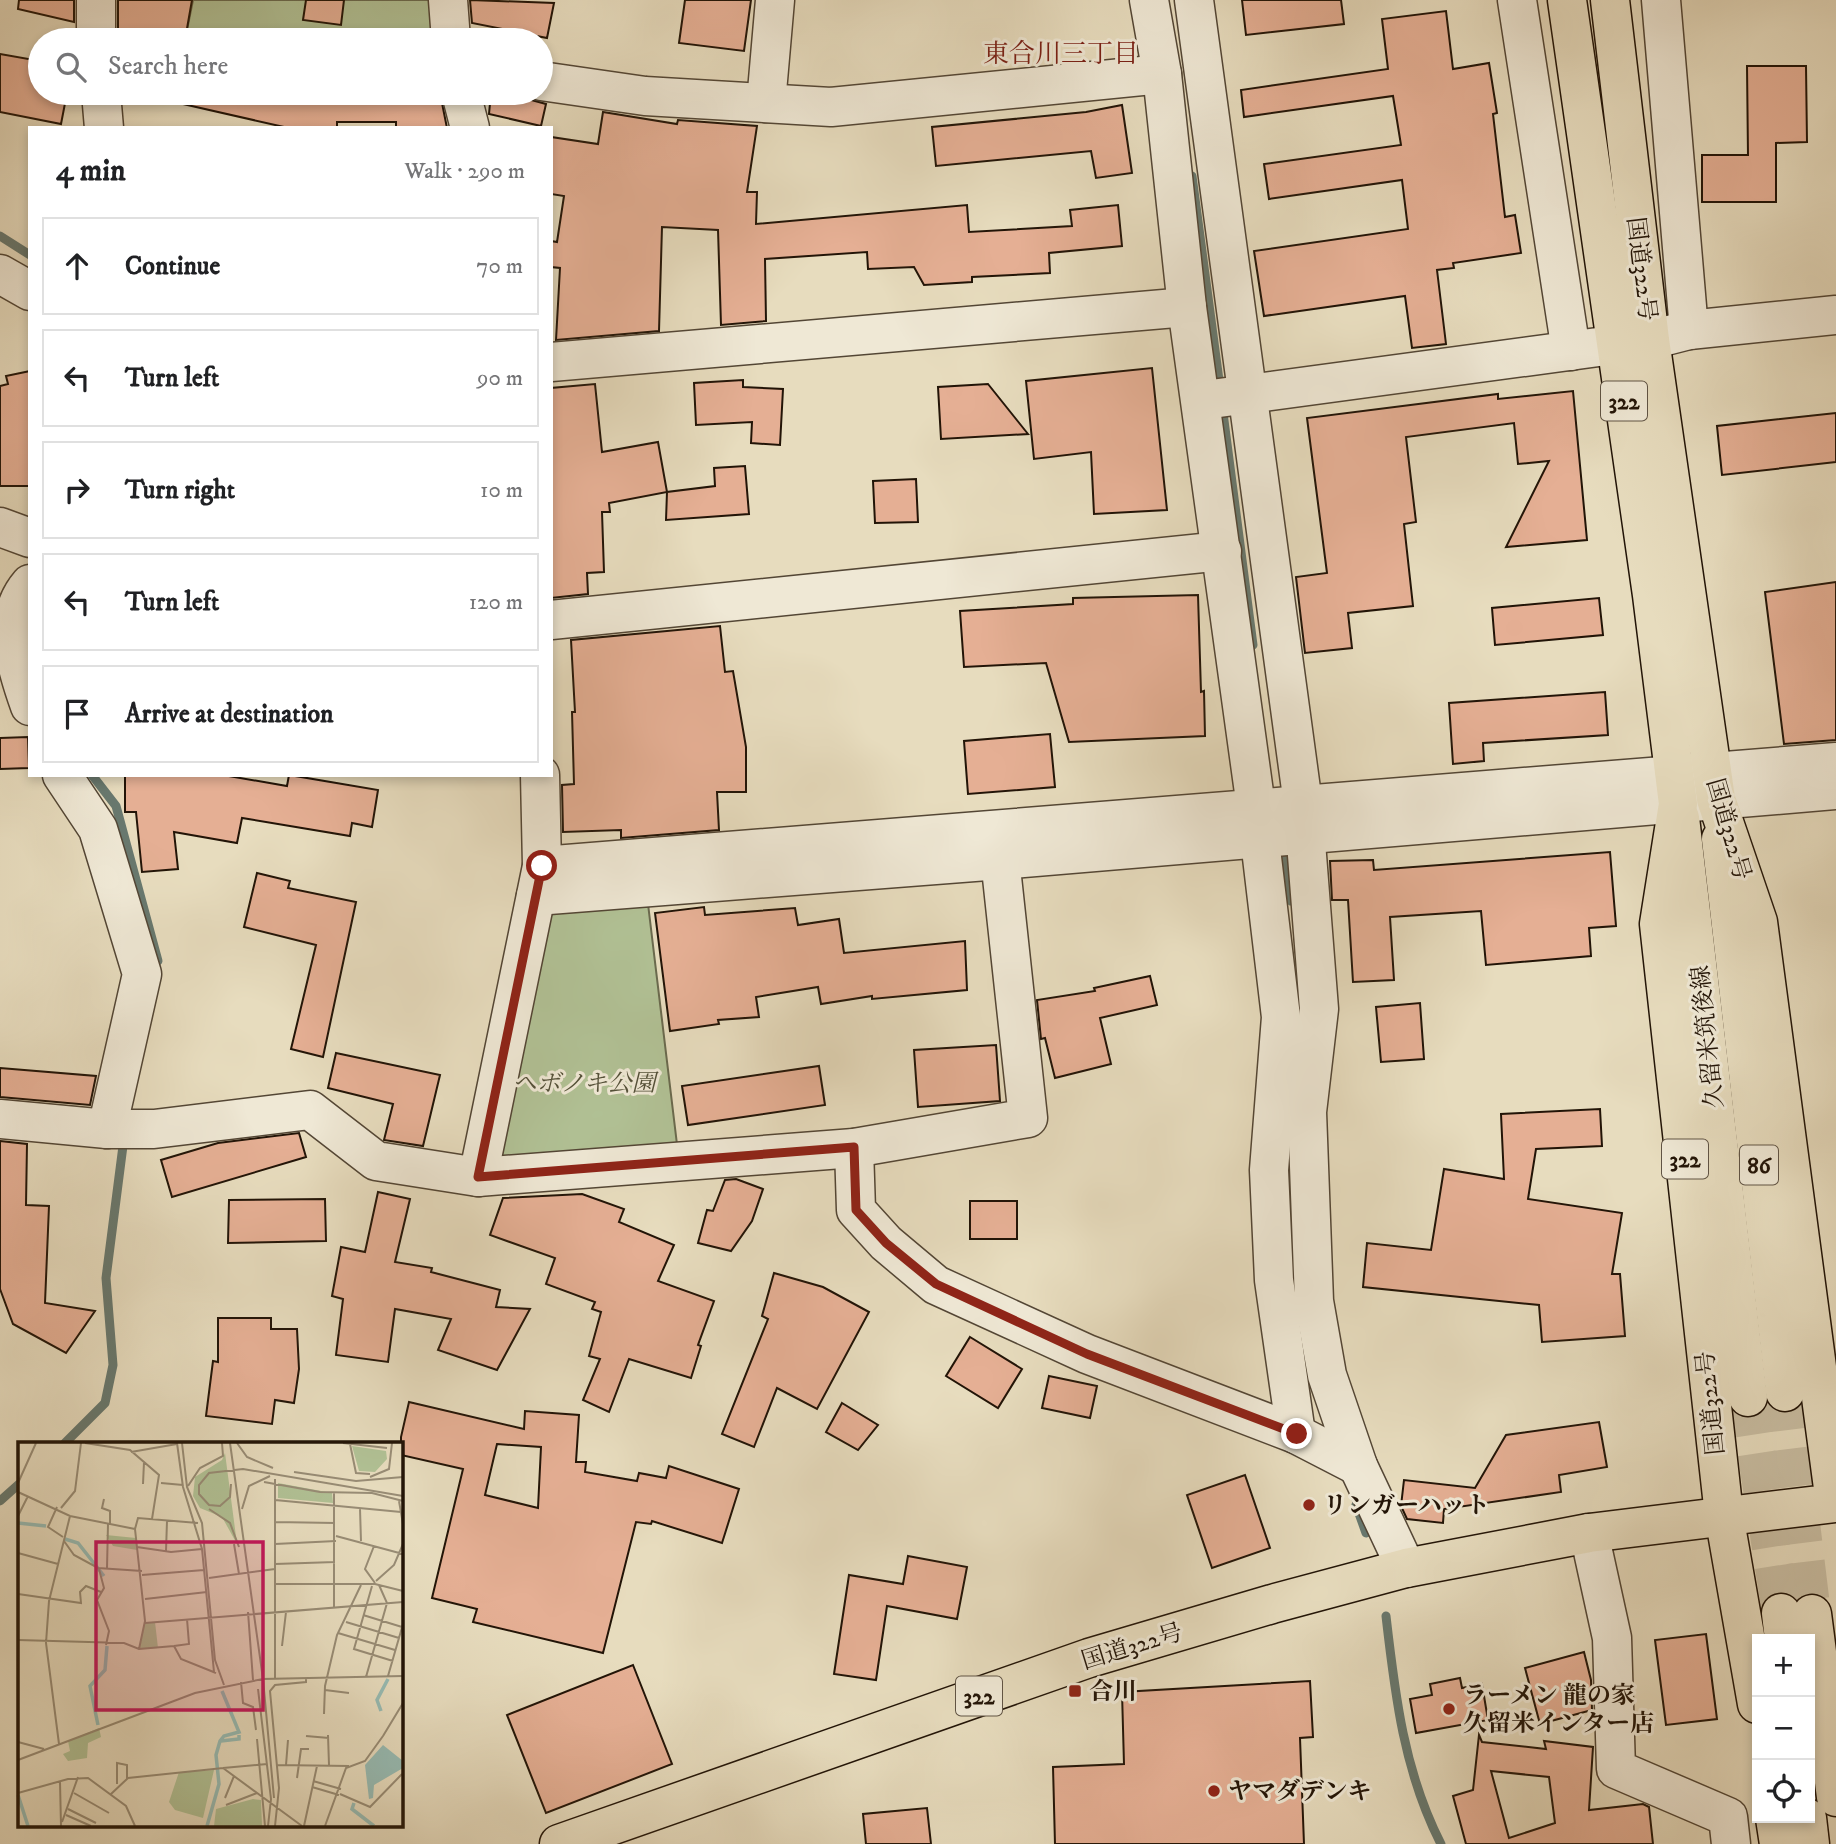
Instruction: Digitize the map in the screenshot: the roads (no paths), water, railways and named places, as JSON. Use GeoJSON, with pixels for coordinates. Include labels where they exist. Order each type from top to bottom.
{"type":"FeatureCollection","features":[{"type":"Feature","properties":{"kind":"main road"},"geometry":{"type":"LineString","coordinates":[[1555,0],[1572,52]]}},
{"type":"Feature","properties":{"kind":"main road","name":"国道322号"},"geometry":{"type":"LineString","coordinates":[[559,1844],[1089,1658],[1406,1569],[1589,1533],[1724,1515],[1836,1504],[1758,922],[1714,785],[1633,343],[1572,52],[1567,0]]}},
{"type":"Feature","properties":{"kind":"main road","name":"国道322号"},"geometry":{"type":"LineString","coordinates":[[1611,0],[1633,343],[1676,790],[1659,924],[1724,1515]]}},
{"type":"Feature","properties":{"kind":"main road","name":"久留米筑後線"},"geometry":{"type":"LineString","coordinates":[[1676,790],[1766,1394],[1714,785]]}},
{"type":"Feature","properties":{"kind":"main road"},"geometry":{"type":"LineString","coordinates":[[1724,1515],[1756,1697]]}},
{"type":"Feature","properties":{"kind":"main road"},"geometry":{"type":"LineString","coordinates":[[1792,1622],[1836,1797]]}},
{"type":"Feature","properties":{"kind":"main road"},"geometry":{"type":"LineString","coordinates":[[1776,1823],[1779,1844]]}},
{"type":"Feature","properties":{"kind":"main road"},"geometry":{"type":"LineString","coordinates":[[1808,1823],[1810,1844]]}},
{"type":"Feature","properties":{"kind":"street"},"geometry":{"type":"LineString","coordinates":[[96,0],[96,28]]}},
{"type":"Feature","properties":{"kind":"street"},"geometry":{"type":"LineString","coordinates":[[448,0],[450,28]]}},
{"type":"Feature","properties":{"kind":"street"},"geometry":{"type":"LineString","coordinates":[[766,103],[775,0]]}},
{"type":"Feature","properties":{"kind":"street"},"geometry":{"type":"LineString","coordinates":[[1149,0],[1162,74],[1187,307],[1222,551],[1319,1009],[1307,1112],[1314,1301],[1327,1375],[1358,1466],[1406,1569]]}},
{"type":"Feature","properties":{"kind":"street"},"geometry":{"type":"LineString","coordinates":[[1194,0],[1246,394],[1280,821],[1281,1017],[1269,1170],[1274,1280],[1297,1434]]}},
{"type":"Feature","properties":{"kind":"street"},"geometry":{"type":"LineString","coordinates":[[1517,0],[1571,351]]}},
{"type":"Feature","properties":{"kind":"street"},"geometry":{"type":"LineString","coordinates":[[1661,0],[1689,330]]}},
{"type":"Feature","properties":{"kind":"street"},"geometry":{"type":"LineString","coordinates":[[553,83],[645,96],[831,107],[1162,74]]}},
{"type":"Feature","properties":{"kind":"street"},"geometry":{"type":"LineString","coordinates":[[102,105],[104,126]]}},
{"type":"Feature","properties":{"kind":"street"},"geometry":{"type":"LineString","coordinates":[[464,105],[469,126]]}},
{"type":"Feature","properties":{"kind":"street"},"geometry":{"type":"LineString","coordinates":[[553,362],[1187,307]]}},
{"type":"Feature","properties":{"kind":"street"},"geometry":{"type":"LineString","coordinates":[[1200,400],[1633,343],[1689,330],[1836,315]]}},
{"type":"Feature","properties":{"kind":"street"},"geometry":{"type":"LineString","coordinates":[[0,527],[28,537]]}},
{"type":"Feature","properties":{"kind":"street"},"geometry":{"type":"LineString","coordinates":[[553,621],[1222,551]]}},
{"type":"Feature","properties":{"kind":"street"},"geometry":{"type":"LineString","coordinates":[[28,586],[18,597],[10,637],[28,699]]}},
{"type":"Feature","properties":{"kind":"street"},"geometry":{"type":"LineString","coordinates":[[539,881],[1676,790],[1836,762]]}},
{"type":"Feature","properties":{"kind":"street"},"geometry":{"type":"LineString","coordinates":[[63,777],[97,829],[142,974],[107,1129]]}},
{"type":"Feature","properties":{"kind":"street"},"geometry":{"type":"LineString","coordinates":[[478,1177],[539,881],[540,777]]}},
{"type":"Feature","properties":{"kind":"street"},"geometry":{"type":"LineString","coordinates":[[1714,785],[1836,790]]}},
{"type":"Feature","properties":{"kind":"street"},"geometry":{"type":"LineString","coordinates":[[0,1119],[107,1129],[154,1129],[310,1110],[376,1161],[478,1177],[854,1147],[1028,1118],[998,846]]}},
{"type":"Feature","properties":{"kind":"street"},"geometry":{"type":"LineString","coordinates":[[854,1147],[856,1210],[886,1243],[936,1284],[1087,1354],[1297,1434],[1358,1466]]}},
{"type":"Feature","properties":{"kind":"street"},"geometry":{"type":"LineString","coordinates":[[1589,1533],[1612,1638],[1616,1769],[1728,1817],[1731,1844]]}},
{"type":"Feature","properties":{"kind":"waterway"},"geometry":{"type":"LineString","coordinates":[[1192,176],[1220,388]]}},
{"type":"Feature","properties":{"kind":"waterway"},"geometry":{"type":"LineString","coordinates":[[0,236],[28,254]]}},
{"type":"Feature","properties":{"kind":"waterway"},"geometry":{"type":"LineString","coordinates":[[1222,405],[1253,645]]}},
{"type":"Feature","properties":{"kind":"waterway"},"geometry":{"type":"LineString","coordinates":[[94,777],[116,806],[158,961]]}},
{"type":"Feature","properties":{"kind":"waterway"},"geometry":{"type":"LineString","coordinates":[[1282,845],[1291,901]]}},
{"type":"Feature","properties":{"kind":"waterway"},"geometry":{"type":"LineString","coordinates":[[66,1442],[105,1403],[113,1365],[106,1278],[124,1138]]}},
{"type":"Feature","properties":{"kind":"waterway"},"geometry":{"type":"LineString","coordinates":[[0,1501],[18,1485]]}},
{"type":"Feature","properties":{"kind":"waterway"},"geometry":{"type":"LineString","coordinates":[[1356,1505],[1366,1533]]}},
{"type":"Feature","properties":{"kind":"waterway"},"geometry":{"type":"LineString","coordinates":[[1386,1616],[1403,1733],[1418,1789],[1441,1844]]}},
{"type":"Feature","properties":{"kind":"tunnel"},"geometry":{"type":"LineString","coordinates":[[1785,1392],[1812,1614]]}},
{"type":"Feature","properties":{"kind":"tunnel"},"geometry":{"type":"LineString","coordinates":[[1748,1397],[1781,1613]]}},
{"type":"Feature","properties":{"kind":"place","name":"リンガーハット"},"geometry":{"type":"Point","coordinates":[1309,1505]}},
{"type":"Feature","properties":{"kind":"place","name":"合川"},"geometry":{"type":"Point","coordinates":[1075,1691]}},
{"type":"Feature","properties":{"kind":"place","name":"ラーメン 龍の家 久留米インター店"},"geometry":{"type":"Point","coordinates":[1449,1709]}},
{"type":"Feature","properties":{"kind":"place","name":"ヤマダデンキ"},"geometry":{"type":"Point","coordinates":[1214,1791]}},
{"type":"Feature","properties":{"kind":"district","name":"東合川三丁目"},"geometry":{"type":"Point","coordinates":[1061,53]}},
{"type":"Feature","properties":{"kind":"park label","name":"ヘボノキ公園"},"geometry":{"type":"Point","coordinates":[584,1083]}}]}
